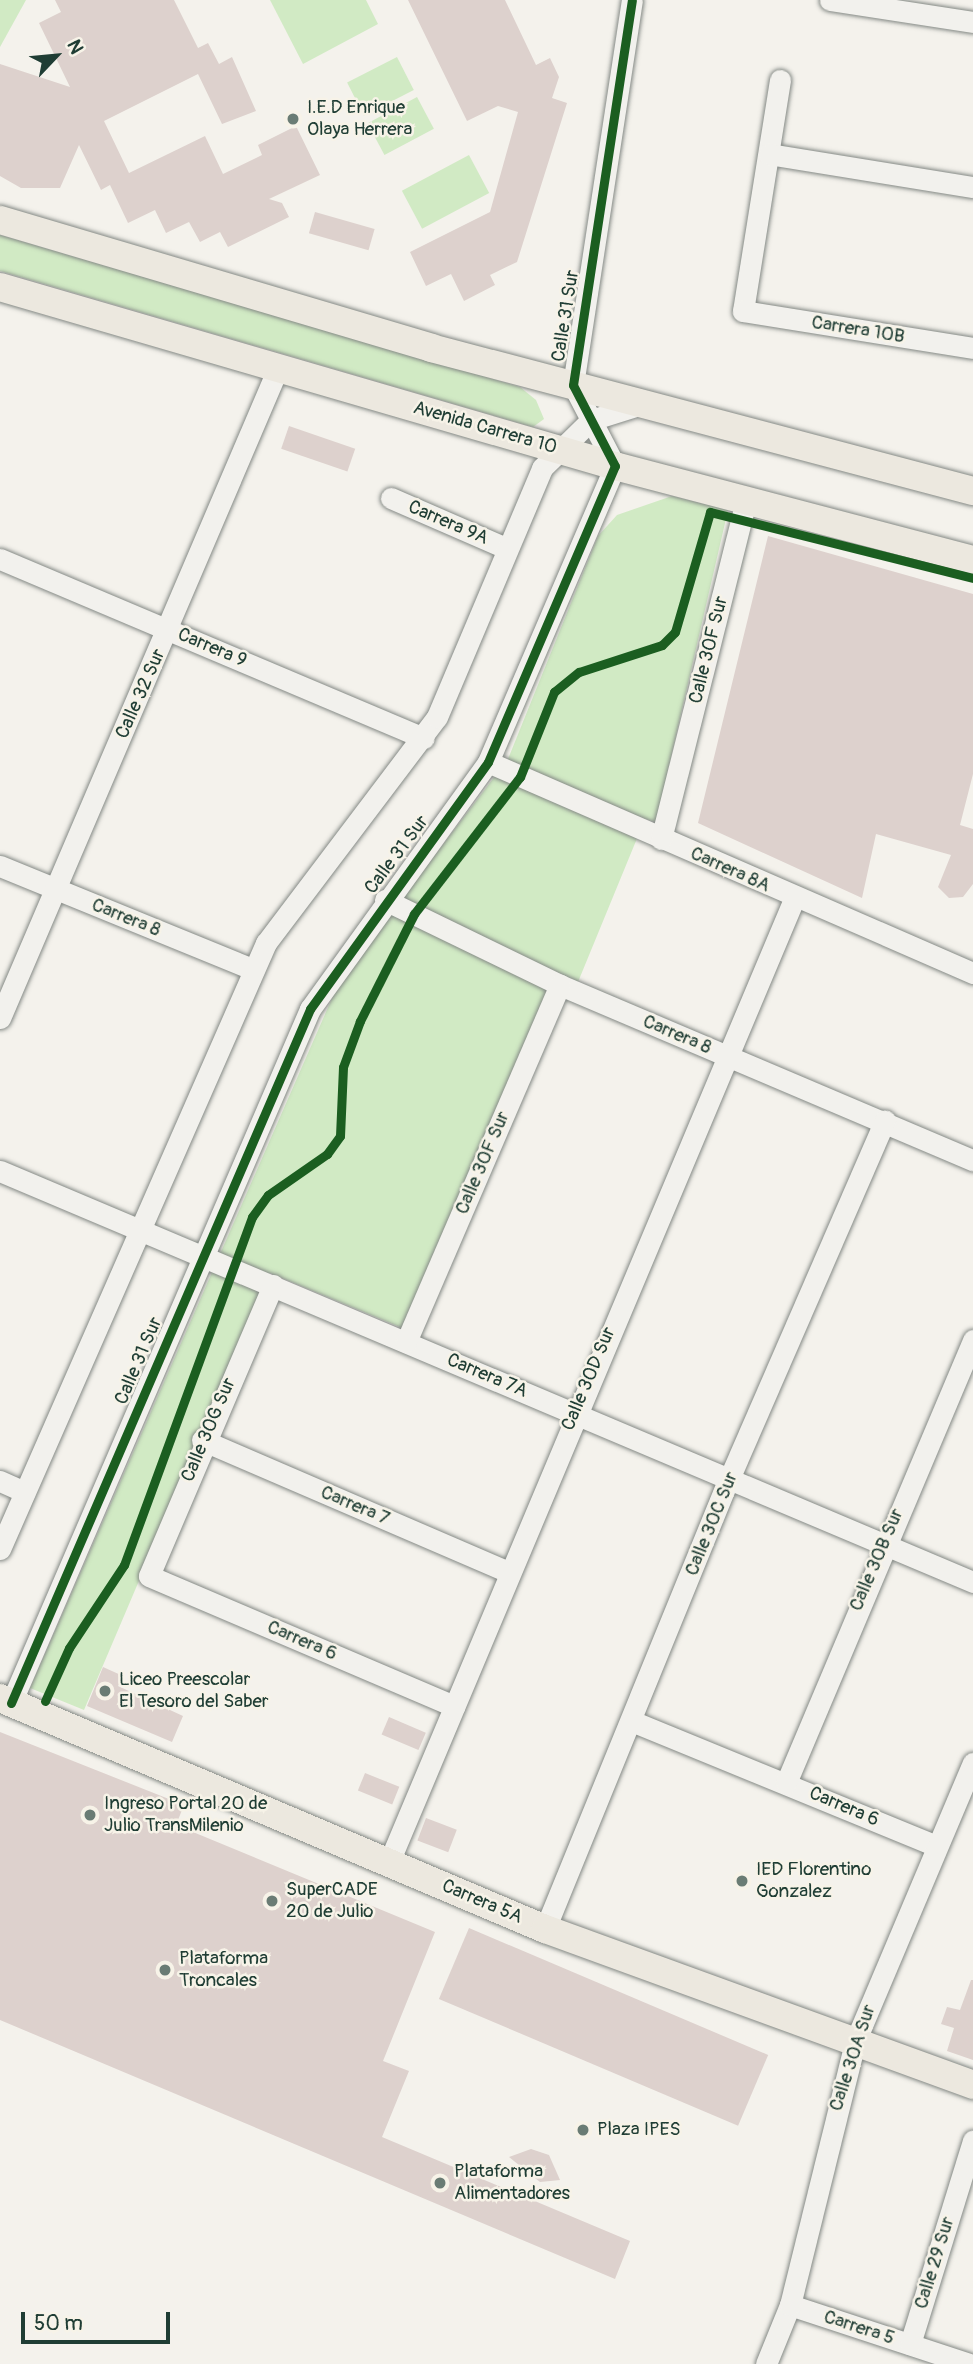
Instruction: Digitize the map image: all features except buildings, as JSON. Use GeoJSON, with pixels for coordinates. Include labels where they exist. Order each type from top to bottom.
{"type":"FeatureCollection","features":[{"type":"Feature","properties":{"kind":"main road"},"geometry":{"type":"LineString","coordinates":[[0,220],[573,385],[973,491]]}},
{"type":"Feature","properties":{"kind":"main road","name":"Avenida Carrera 10"},"geometry":{"type":"LineString","coordinates":[[2,293],[278,368],[615,466],[973,560]]}},
{"type":"Feature","properties":{"kind":"main road","name":"Carrera 5A"},"geometry":{"type":"LineString","coordinates":[[6,1700],[545,1929],[973,2085]]}},
{"type":"Feature","properties":{"kind":"street","name":"Calle 31 Sur"},"geometry":{"type":"LineString","coordinates":[[6,1700],[204,1256],[310,1009],[385,900],[488,762],[615,466],[573,385],[632,0]]}},
{"type":"Feature","properties":{"kind":"street"},"geometry":{"type":"LineString","coordinates":[[830,0],[973,22]]}},
{"type":"Feature","properties":{"kind":"street"},"geometry":{"type":"LineString","coordinates":[[780,80],[769,153],[973,187]]}},
{"type":"Feature","properties":{"kind":"street","name":"Carrera 10B"},"geometry":{"type":"LineString","coordinates":[[769,153],[743,311],[973,348]]}},
{"type":"Feature","properties":{"kind":"street","name":"Calle 32 Sur"},"geometry":{"type":"LineString","coordinates":[[0,1018],[54,888],[170,630],[278,368]]}},
{"type":"Feature","properties":{"kind":"street"},"geometry":{"type":"LineString","coordinates":[[0,1549],[253,969],[280,922],[424,738],[506,548],[555,449],[591,420],[645,404]]}},
{"type":"Feature","properties":{"kind":"street","name":"Carrera 9A"},"geometry":{"type":"LineString","coordinates":[[391,498],[506,548]]}},
{"type":"Feature","properties":{"kind":"street","name":"Calle 30F Sur"},"geometry":{"type":"LineString","coordinates":[[662,839],[746,501]]}},
{"type":"Feature","properties":{"kind":"street","name":"Carrera 9"},"geometry":{"type":"LineString","coordinates":[[0,559],[424,738]]}},
{"type":"Feature","properties":{"kind":"street","name":"Carrera 8A"},"geometry":{"type":"LineString","coordinates":[[488,762],[794,899],[973,973]]}},
{"type":"Feature","properties":{"kind":"street","name":"Carrera 8"},"geometry":{"type":"LineString","coordinates":[[0,866],[253,969]]}},
{"type":"Feature","properties":{"kind":"street","name":"Calle 30D Sur"},"geometry":{"type":"LineString","coordinates":[[389,1862],[574,1413],[730,1057],[794,899]]}},
{"type":"Feature","properties":{"kind":"street","name":"Carrera 8"},"geometry":{"type":"LineString","coordinates":[[385,900],[560,985],[973,1160]]}},
{"type":"Feature","properties":{"kind":"street","name":"Calle 30F Sur"},"geometry":{"type":"LineString","coordinates":[[406,1342],[560,985]]}},
{"type":"Feature","properties":{"kind":"street","name":"Calle 30C Sur"},"geometry":{"type":"LineString","coordinates":[[545,1929],[634,1722],[729,1479],[885,1121]]}},
{"type":"Feature","properties":{"kind":"street","name":"Carrera 7A"},"geometry":{"type":"LineString","coordinates":[[0,1171],[973,1582]]}},
{"type":"Feature","properties":{"kind":"street","name":"Calle 30G Sur"},"geometry":{"type":"LineString","coordinates":[[149,1576],[202,1440],[273,1285]]}},
{"type":"Feature","properties":{"kind":"street","name":"Calle 30B Sur"},"geometry":{"type":"LineString","coordinates":[[786,1783],[883,1544],[973,1340]]}},
{"type":"Feature","properties":{"kind":"street","name":"Carrera 7"},"geometry":{"type":"LineString","coordinates":[[202,1440],[509,1572]]}},
{"type":"Feature","properties":{"kind":"street"},"geometry":{"type":"LineString","coordinates":[[0,1481],[24,1492]]}},
{"type":"Feature","properties":{"kind":"street","name":"Carrera 6"},"geometry":{"type":"LineString","coordinates":[[149,1576],[454,1706]]}},
{"type":"Feature","properties":{"kind":"street","name":"Carrera 6"},"geometry":{"type":"LineString","coordinates":[[634,1722],[937,1846]]}},
{"type":"Feature","properties":{"kind":"street","name":"Calle 30A Sur"},"geometry":{"type":"LineString","coordinates":[[766,2364],[790,2305],[855,2042],[973,1763]]}},
{"type":"Feature","properties":{"kind":"street","name":"Calle 29 Sur"},"geometry":{"type":"LineString","coordinates":[[910,2344],[973,2141]]}},
{"type":"Feature","properties":{"kind":"street","name":"Carrera 5"},"geometry":{"type":"LineString","coordinates":[[790,2305],[910,2344],[932,2358],[969,2364]]}},
{"type":"Feature","properties":{"kind":"green space"},"geometry":{"type":"Polygon","coordinates":[[[0,0],[26,0],[0,47],[0,0]]]}},
{"type":"Feature","properties":{"kind":"green space"},"geometry":{"type":"Polygon","coordinates":[[[270,0],[366,0],[378,24],[303,64],[270,0]]]}},
{"type":"Feature","properties":{"kind":"green space"},"geometry":{"type":"Polygon","coordinates":[[[397,57],[414,90],[364,115],[347,82],[397,57]]]}},
{"type":"Feature","properties":{"kind":"green space"},"geometry":{"type":"Polygon","coordinates":[[[417,97],[434,129],[384,155],[368,123],[417,97]]]}},
{"type":"Feature","properties":{"kind":"green space"},"geometry":{"type":"Polygon","coordinates":[[[469,155],[489,193],[422,229],[402,191],[469,155]]]}},
{"type":"Feature","properties":{"kind":"green space"},"geometry":{"type":"Polygon","coordinates":[[[0,235],[520,387],[536,400],[544,419],[533,427],[0,271],[0,235]]]}},
{"type":"Feature","properties":{"kind":"green space"},"geometry":{"type":"Polygon","coordinates":[[[672,496],[728,510],[656,822],[645,819],[578,982],[558,975],[407,1330],[270,1273],[84,1710],[30,1688],[340,980],[508,759],[598,536],[617,515],[672,496]]]}},
{"type":"Feature","properties":{"kind":"cycle path"},"geometry":{"type":"LineString","coordinates":[[11,1703],[310,1009],[488,762],[615,466],[573,385],[632,0]]}},
{"type":"Feature","properties":{"kind":"cycle path"},"geometry":{"type":"LineString","coordinates":[[45,1701],[69,1648],[124,1565],[252,1217],[268,1195],[327,1154],[340,1136],[343,1067],[360,1021],[414,914],[520,777],[554,692],[579,672],[662,645],[675,632],[710,512],[973,578]]}},
{"type":"Feature","properties":{"kind":"place","name":"I.E.D Enrique Olaya Herrera"},"geometry":{"type":"Point","coordinates":[293,119]}},
{"type":"Feature","properties":{"kind":"place","name":"Liceo Preescolar El Tesoro del Saber"},"geometry":{"type":"Point","coordinates":[105,1691]}},
{"type":"Feature","properties":{"kind":"place","name":"Ingreso Portal 20 de Julio TransMilenio"},"geometry":{"type":"Point","coordinates":[90,1815]}},
{"type":"Feature","properties":{"kind":"place","name":"IED Florentino Gonzalez"},"geometry":{"type":"Point","coordinates":[742,1881]}},
{"type":"Feature","properties":{"kind":"place","name":"SuperCADE 20 de Julio"},"geometry":{"type":"Point","coordinates":[272,1901]}},
{"type":"Feature","properties":{"kind":"place","name":"Plataforma Troncales"},"geometry":{"type":"Point","coordinates":[165,1970]}},
{"type":"Feature","properties":{"kind":"place","name":"Plaza IPES"},"geometry":{"type":"Point","coordinates":[583,2130]}},
{"type":"Feature","properties":{"kind":"place","name":"Plataforma Alimentadores"},"geometry":{"type":"Point","coordinates":[440,2183]}}]}
